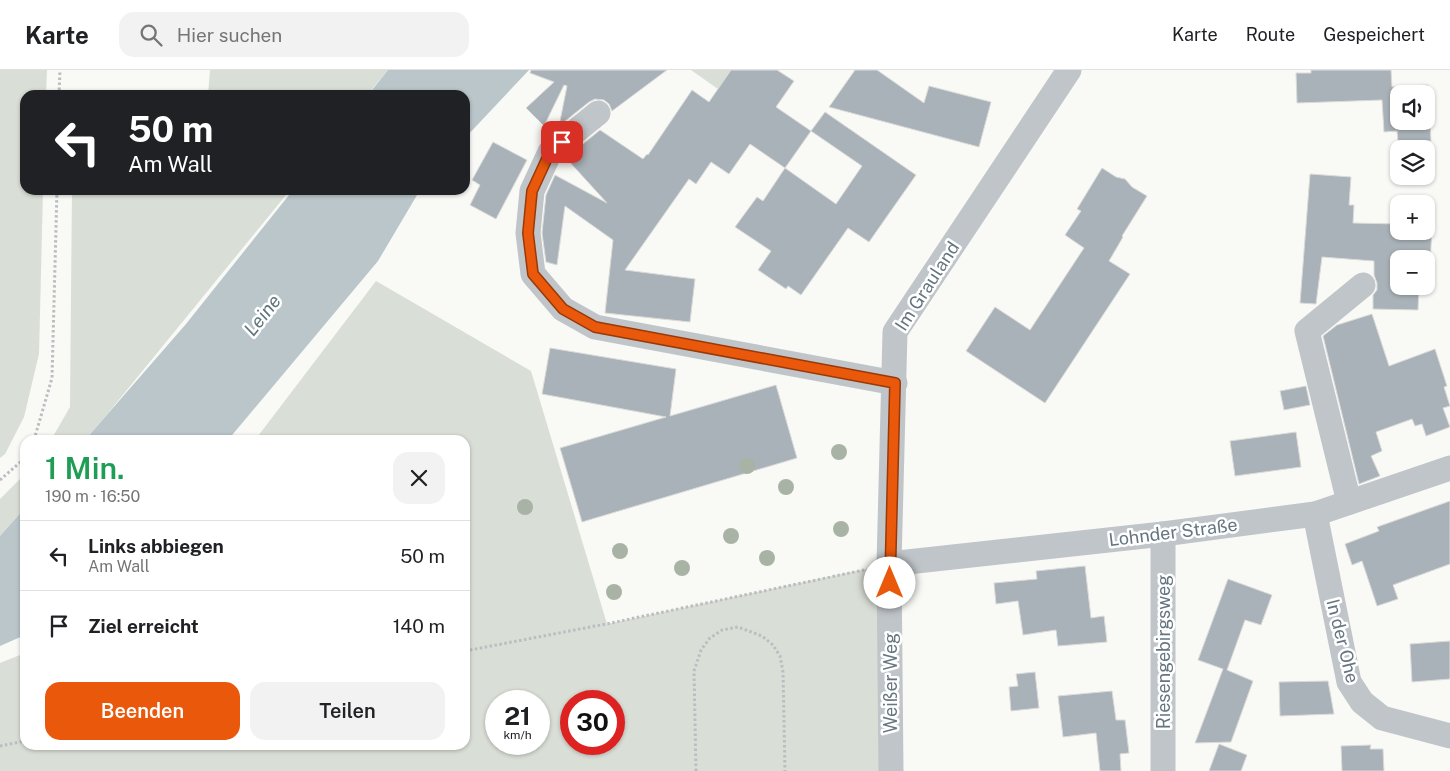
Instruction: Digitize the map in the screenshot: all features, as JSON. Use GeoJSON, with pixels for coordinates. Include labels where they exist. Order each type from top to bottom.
{"type":"FeatureCollection","features":[{"type":"Feature","properties":{"kind":"street","name":"Im Grauland"},"geometry":{"type":"LineString","coordinates":[[890,564],[895,332],[1069,70]]}},
{"type":"Feature","properties":{"kind":"street"},"geometry":{"type":"LineString","coordinates":[[598,113],[550,152],[532,191],[528,233],[533,274],[563,309],[595,327],[895,383]]}},
{"type":"Feature","properties":{"kind":"street"},"geometry":{"type":"LineString","coordinates":[[1349,502],[1307,331],[1363,285]]}},
{"type":"Feature","properties":{"kind":"street","name":"Lohnder Straße"},"geometry":{"type":"LineString","coordinates":[[890,564],[1163,534],[1315,514],[1450,468]]}},
{"type":"Feature","properties":{"kind":"street","name":"In der Ohe"},"geometry":{"type":"LineString","coordinates":[[1315,514],[1350,682],[1362,702],[1382,718],[1450,736]]}},
{"type":"Feature","properties":{"kind":"street","name":"Riesengebirgsweg"},"geometry":{"type":"LineString","coordinates":[[1163,534],[1163,771]]}},
{"type":"Feature","properties":{"kind":"street","name":"Weißer Weg"},"geometry":{"type":"LineString","coordinates":[[890,564],[891,771]]}},
{"type":"Feature","properties":{"kind":"path"},"geometry":{"type":"LineString","coordinates":[[59,90],[60,70]]}},
{"type":"Feature","properties":{"kind":"path"},"geometry":{"type":"LineString","coordinates":[[35,435],[52,378],[57,195]]}},
{"type":"Feature","properties":{"kind":"path"},"geometry":{"type":"LineString","coordinates":[[0,480],[20,462]]}},
{"type":"Feature","properties":{"kind":"path"},"geometry":{"type":"LineString","coordinates":[[470,650],[606,624],[890,564]]}},
{"type":"Feature","properties":{"kind":"path"},"geometry":{"type":"LineString","coordinates":[[696,771],[694,671],[701,650],[710,638],[722,630],[738,627],[762,636],[780,656],[783,672],[785,771]]}},
{"type":"Feature","properties":{"kind":"path"},"geometry":{"type":"LineString","coordinates":[[0,746],[20,742]]}},
{"type":"Feature","properties":{"kind":"shaded area"},"geometry":{"type":"Polygon","coordinates":[[[0,70],[47,70],[46,90],[20,90],[20,195],[43,195],[39,354],[24,417],[5,454],[0,458],[0,70]]]}},
{"type":"Feature","properties":{"kind":"shaded area"},"geometry":{"type":"Polygon","coordinates":[[[210,70],[388,70],[371,90],[208,90],[210,70]]]}},
{"type":"Feature","properties":{"kind":"shaded area"},"geometry":{"type":"Polygon","coordinates":[[[691,70],[731,70],[718,89],[691,70]]]}},
{"type":"Feature","properties":{"kind":"shaded area"},"geometry":{"type":"Polygon","coordinates":[[[72,195],[286,195],[89,435],[54,435],[70,407],[72,195]]]}},
{"type":"Feature","properties":{"kind":"shaded area"},"geometry":{"type":"Polygon","coordinates":[[[376,281],[531,371],[607,624],[889,564],[891,771],[0,771],[0,663],[20,655],[20,750],[470,750],[470,435],[259,435],[376,281]]]}},
{"type":"Feature","properties":{"kind":"shaded area"},"geometry":{"type":"Polygon","coordinates":[[[20,479],[20,514],[0,536],[0,499],[20,479]]]}},
{"type":"Feature","properties":{"kind":"water"},"geometry":{"type":"Polygon","coordinates":[[[388,70],[529,70],[470,133],[470,90],[372,90],[388,70]]]}},
{"type":"Feature","properties":{"kind":"water","name":"Leine"},"geometry":{"type":"Polygon","coordinates":[[[289,195],[417,195],[378,261],[232,435],[89,435],[186,324],[289,195]]]}},
{"type":"Feature","properties":{"kind":"water"},"geometry":{"type":"Polygon","coordinates":[[[20,514],[20,637],[0,646],[0,536],[20,514]]]}},
{"type":"Feature","properties":{"kind":"building"},"geometry":{"type":"Polygon","coordinates":[[[531,70],[667,70],[612,111],[609,104],[604,100],[595,99],[559,126],[567,86],[564,85],[544,126],[526,108],[554,82],[530,73],[531,70]]]}},
{"type":"Feature","properties":{"kind":"building"},"geometry":{"type":"Polygon","coordinates":[[[731,70],[777,70],[794,81],[776,107],[811,131],[785,168],[750,144],[729,174],[711,162],[696,184],[689,179],[625,270],[695,279],[690,322],[605,313],[613,240],[565,206],[557,265],[546,262],[542,233],[546,195],[555,175],[607,203],[566,158],[600,130],[643,159],[648,155],[692,90],[709,102],[731,70]]]}},
{"type":"Feature","properties":{"kind":"building"},"geometry":{"type":"Polygon","coordinates":[[[855,70],[877,70],[924,103],[929,86],[991,102],[979,147],[829,107],[855,70]]]}},
{"type":"Feature","properties":{"kind":"building"},"geometry":{"type":"Polygon","coordinates":[[[1311,70],[1391,70],[1390,130],[1430,130],[1431,140],[1398,140],[1397,131],[1384,132],[1382,100],[1297,103],[1296,73],[1311,73],[1311,70]]]}},
{"type":"Feature","properties":{"kind":"building"},"geometry":{"type":"Polygon","coordinates":[[[825,112],[916,175],[869,242],[848,228],[801,295],[788,286],[786,289],[758,270],[771,251],[735,227],[757,197],[763,201],[785,168],[836,204],[862,166],[811,131],[825,112]]]}},
{"type":"Feature","properties":{"kind":"building"},"geometry":{"type":"Polygon","coordinates":[[[493,142],[527,160],[496,219],[470,205],[480,185],[472,180],[493,142]]]}},
{"type":"Feature","properties":{"kind":"building"},"geometry":{"type":"Polygon","coordinates":[[[1102,168],[1116,177],[1125,179],[1132,187],[1147,196],[1109,261],[1130,274],[1045,403],[966,351],[995,307],[1030,330],[1084,248],[1065,235],[1081,211],[1077,209],[1102,168]]]}},
{"type":"Feature","properties":{"kind":"building"},"geometry":{"type":"Polygon","coordinates":[[[1310,174],[1351,177],[1349,205],[1354,205],[1353,223],[1390,224],[1390,240],[1431,240],[1431,250],[1390,250],[1390,295],[1419,295],[1418,310],[1373,309],[1373,295],[1377,290],[1374,261],[1322,257],[1316,304],[1300,303],[1310,174]]]}},
{"type":"Feature","properties":{"kind":"building"},"geometry":{"type":"Polygon","coordinates":[[[1372,314],[1389,366],[1435,349],[1447,386],[1444,387],[1450,406],[1443,408],[1450,427],[1426,436],[1422,424],[1415,426],[1412,419],[1376,432],[1382,451],[1371,456],[1380,476],[1359,484],[1323,336],[1337,325],[1372,314]]]}},
{"type":"Feature","properties":{"kind":"building"},"geometry":{"type":"Polygon","coordinates":[[[550,348],[676,369],[670,416],[776,385],[797,458],[582,522],[560,448],[666,417],[542,394],[550,348]]]}},
{"type":"Feature","properties":{"kind":"building"},"geometry":{"type":"Polygon","coordinates":[[[1306,386],[1310,405],[1284,410],[1280,391],[1306,386]]]}},
{"type":"Feature","properties":{"kind":"building"},"geometry":{"type":"Polygon","coordinates":[[[1296,432],[1301,467],[1235,476],[1230,441],[1296,432]]]}},
{"type":"Feature","properties":{"kind":"building"},"geometry":{"type":"Polygon","coordinates":[[[1450,501],[1450,564],[1393,585],[1398,599],[1377,606],[1362,561],[1352,565],[1345,544],[1379,531],[1377,527],[1450,501]]]}},
{"type":"Feature","properties":{"kind":"building"},"geometry":{"type":"Polygon","coordinates":[[[1085,566],[1091,618],[1104,616],[1107,642],[1058,646],[1056,630],[1023,635],[1018,601],[996,604],[994,583],[1037,579],[1036,571],[1085,566]]]}},
{"type":"Feature","properties":{"kind":"building"},"geometry":{"type":"Polygon","coordinates":[[[1228,579],[1272,595],[1261,625],[1245,620],[1227,670],[1253,681],[1231,742],[1195,743],[1223,669],[1198,660],[1228,579]]]}},
{"type":"Feature","properties":{"kind":"building"},"geometry":{"type":"Polygon","coordinates":[[[1450,641],[1450,679],[1412,682],[1410,644],[1450,641]]]}},
{"type":"Feature","properties":{"kind":"building"},"geometry":{"type":"Polygon","coordinates":[[[1035,672],[1039,708],[1011,711],[1009,687],[1018,686],[1016,674],[1035,672]]]}},
{"type":"Feature","properties":{"kind":"building"},"geometry":{"type":"Polygon","coordinates":[[[1328,681],[1334,714],[1280,716],[1279,682],[1328,681]]]}},
{"type":"Feature","properties":{"kind":"building"},"geometry":{"type":"Polygon","coordinates":[[[1112,691],[1116,720],[1125,720],[1129,753],[1120,754],[1121,771],[1100,771],[1096,733],[1063,737],[1058,696],[1112,691]]]}},
{"type":"Feature","properties":{"kind":"building"},"geometry":{"type":"Polygon","coordinates":[[[1219,744],[1247,755],[1241,771],[1209,771],[1219,744]]]}},
{"type":"Feature","properties":{"kind":"building"},"geometry":{"type":"Polygon","coordinates":[[[1371,745],[1370,749],[1383,749],[1384,771],[1342,771],[1341,746],[1371,745]]]}},
{"type":"Feature","properties":{"kind":"route"},"geometry":{"type":"LineString","coordinates":[[562,142],[550,152],[532,191],[528,233],[533,274],[563,309],[595,327],[895,383],[890,583]]}}]}
